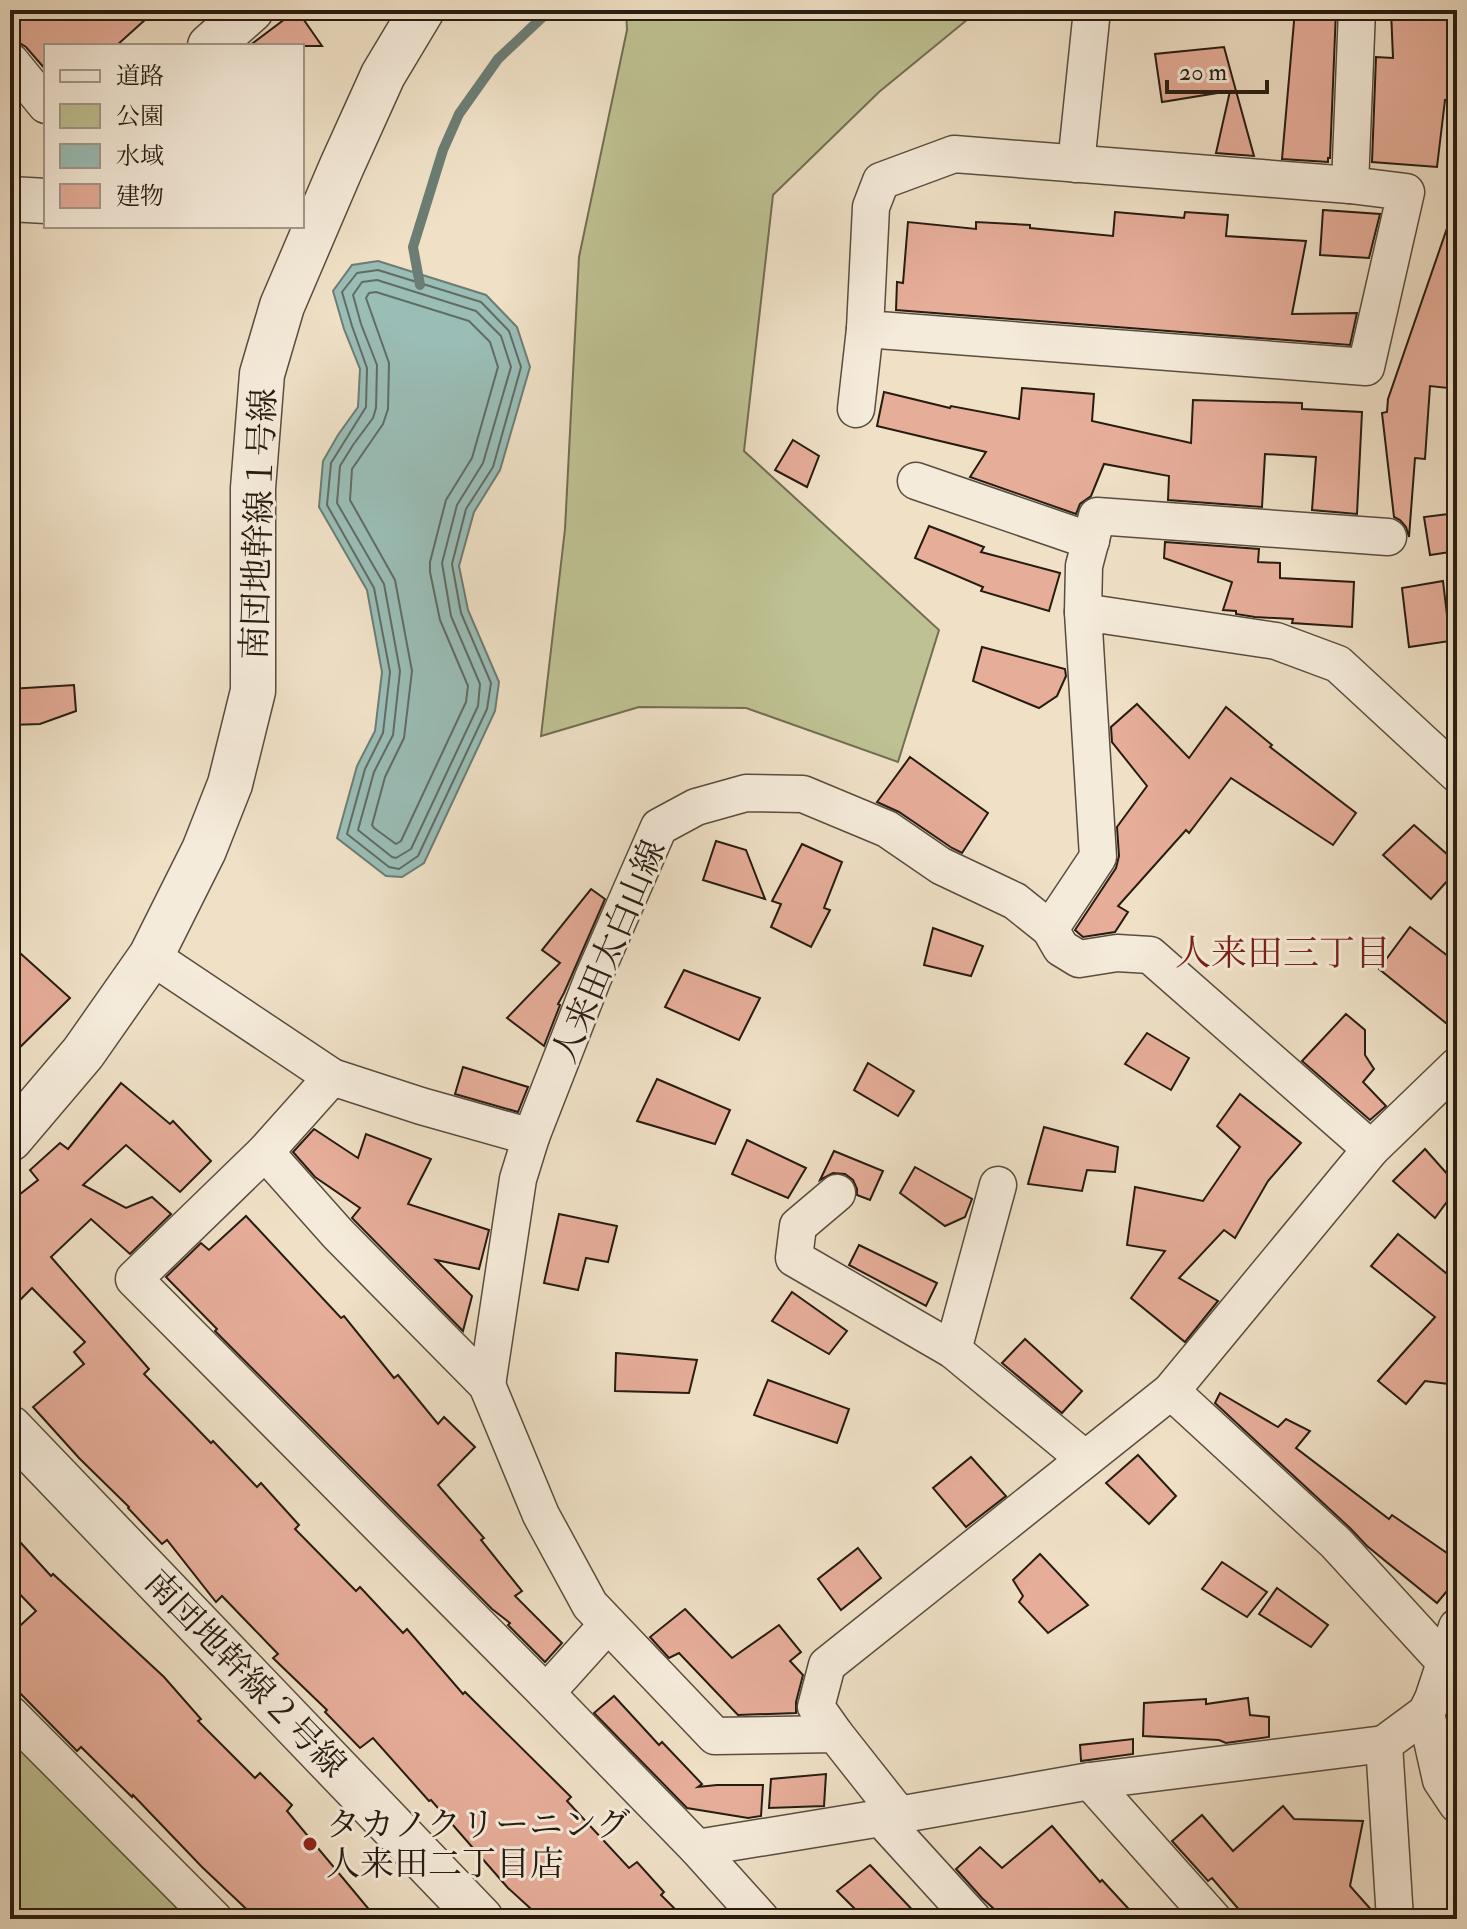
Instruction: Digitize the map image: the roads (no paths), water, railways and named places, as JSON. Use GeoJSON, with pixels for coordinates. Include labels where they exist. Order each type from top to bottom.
{"type":"FeatureCollection","features":[{"type":"Feature","properties":{"kind":"street"},"geometry":{"type":"LineString","coordinates":[[212,44],[251,10]]}},
{"type":"Feature","properties":{"kind":"street","name":"南団地幹線１号線"},"geometry":{"type":"LineString","coordinates":[[151,956],[204,850],[230,784],[253,691],[253,488],[262,374],[282,306],[383,75],[422,10]]}},
{"type":"Feature","properties":{"kind":"street"},"geometry":{"type":"LineString","coordinates":[[1076,164],[1092,10]]}},
{"type":"Feature","properties":{"kind":"street"},"geometry":{"type":"LineString","coordinates":[[1350,185],[1357,10]]}},
{"type":"Feature","properties":{"kind":"street"},"geometry":{"type":"LineString","coordinates":[[10,61],[44,103]]}},
{"type":"Feature","properties":{"kind":"street"},"geometry":{"type":"LineString","coordinates":[[856,409],[865,329],[871,207],[881,181],[954,154],[1406,192],[1366,367],[865,329]]}},
{"type":"Feature","properties":{"kind":"street"},"geometry":{"type":"LineString","coordinates":[[10,199],[44,201]]}},
{"type":"Feature","properties":{"kind":"street"},"geometry":{"type":"LineString","coordinates":[[916,481],[1097,516],[1388,537]]}},
{"type":"Feature","properties":{"kind":"street"},"geometry":{"type":"LineString","coordinates":[[1050,929],[1098,857],[1083,612],[1084,566],[1097,516]]}},
{"type":"Feature","properties":{"kind":"street"},"geometry":{"type":"LineString","coordinates":[[1083,612],[1276,641],[1338,664],[1457,774]]}},
{"type":"Feature","properties":{"kind":"street","name":"人来田太白山線"},"geometry":{"type":"LineString","coordinates":[[487,1385],[518,1179],[531,1137],[593,978],[659,827],[696,807],[746,793],[803,794],[887,829],[941,866],[1015,901],[1050,929],[1061,948],[1079,959],[1117,953],[1150,955],[1371,1149]]}},
{"type":"Feature","properties":{"kind":"street"},"geometry":{"type":"LineString","coordinates":[[10,1139],[83,1053],[151,956],[332,1077],[531,1137]]}},
{"type":"Feature","properties":{"kind":"street"},"geometry":{"type":"LineString","coordinates":[[973,1919],[890,1817],[816,1707],[827,1665],[1171,1391],[1371,1149],[1457,1066]]}},
{"type":"Feature","properties":{"kind":"street"},"geometry":{"type":"LineString","coordinates":[[332,1077],[265,1152],[134,1279],[546,1693],[697,1848],[761,1919]]}},
{"type":"Feature","properties":{"kind":"street"},"geometry":{"type":"LineString","coordinates":[[265,1152],[338,1234],[487,1385],[541,1515],[590,1605],[715,1736],[835,1734]]}},
{"type":"Feature","properties":{"kind":"street"},"geometry":{"type":"LineString","coordinates":[[953,1350],[998,1185]]}},
{"type":"Feature","properties":{"kind":"street"},"geometry":{"type":"LineString","coordinates":[[837,1193],[798,1226],[794,1258],[953,1350],[1085,1459]]}},
{"type":"Feature","properties":{"kind":"street"},"geometry":{"type":"LineString","coordinates":[[1171,1391],[1336,1543],[1445,1662]]}},
{"type":"Feature","properties":{"kind":"street","name":"南団地幹線２号線"},"geometry":{"type":"LineString","coordinates":[[10,1428],[481,1919]]}},
{"type":"Feature","properties":{"kind":"street"},"geometry":{"type":"LineString","coordinates":[[546,1693],[608,1624]]}},
{"type":"Feature","properties":{"kind":"street"},"geometry":{"type":"LineString","coordinates":[[697,1848],[1090,1781],[1384,1744],[1426,1713],[1457,1627]]}},
{"type":"Feature","properties":{"kind":"street"},"geometry":{"type":"LineString","coordinates":[[1426,1713],[1441,1780],[1457,1804]]}},
{"type":"Feature","properties":{"kind":"street"},"geometry":{"type":"LineString","coordinates":[[10,1714],[214,1919]]}},
{"type":"Feature","properties":{"kind":"street"},"geometry":{"type":"LineString","coordinates":[[1384,1744],[1395,1919]]}},
{"type":"Feature","properties":{"kind":"street"},"geometry":{"type":"LineString","coordinates":[[1090,1781],[1213,1919]]}},
{"type":"Feature","properties":{"kind":"water"},"geometry":{"type":"Polygon","coordinates":[[[378,261],[486,295],[517,327],[530,367],[500,470],[474,512],[459,566],[468,610],[499,682],[495,711],[424,863],[402,877],[386,876],[337,838],[357,766],[375,731],[382,672],[367,590],[319,507],[323,461],[358,407],[360,369],[333,291],[352,265],[378,261]]]}},
{"type":"Feature","properties":{"kind":"waterway"},"geometry":{"type":"LineString","coordinates":[[420,285],[413,247],[443,150],[459,114],[498,59],[550,10]]}},
{"type":"Feature","properties":{"kind":"place","name":"タカノクリーニング 人来田二丁目店"},"geometry":{"type":"Point","coordinates":[310,1844]}},
{"type":"Feature","properties":{"kind":"district","name":"人来田三丁目"},"geometry":{"type":"Point","coordinates":[1283,952]}}]}
